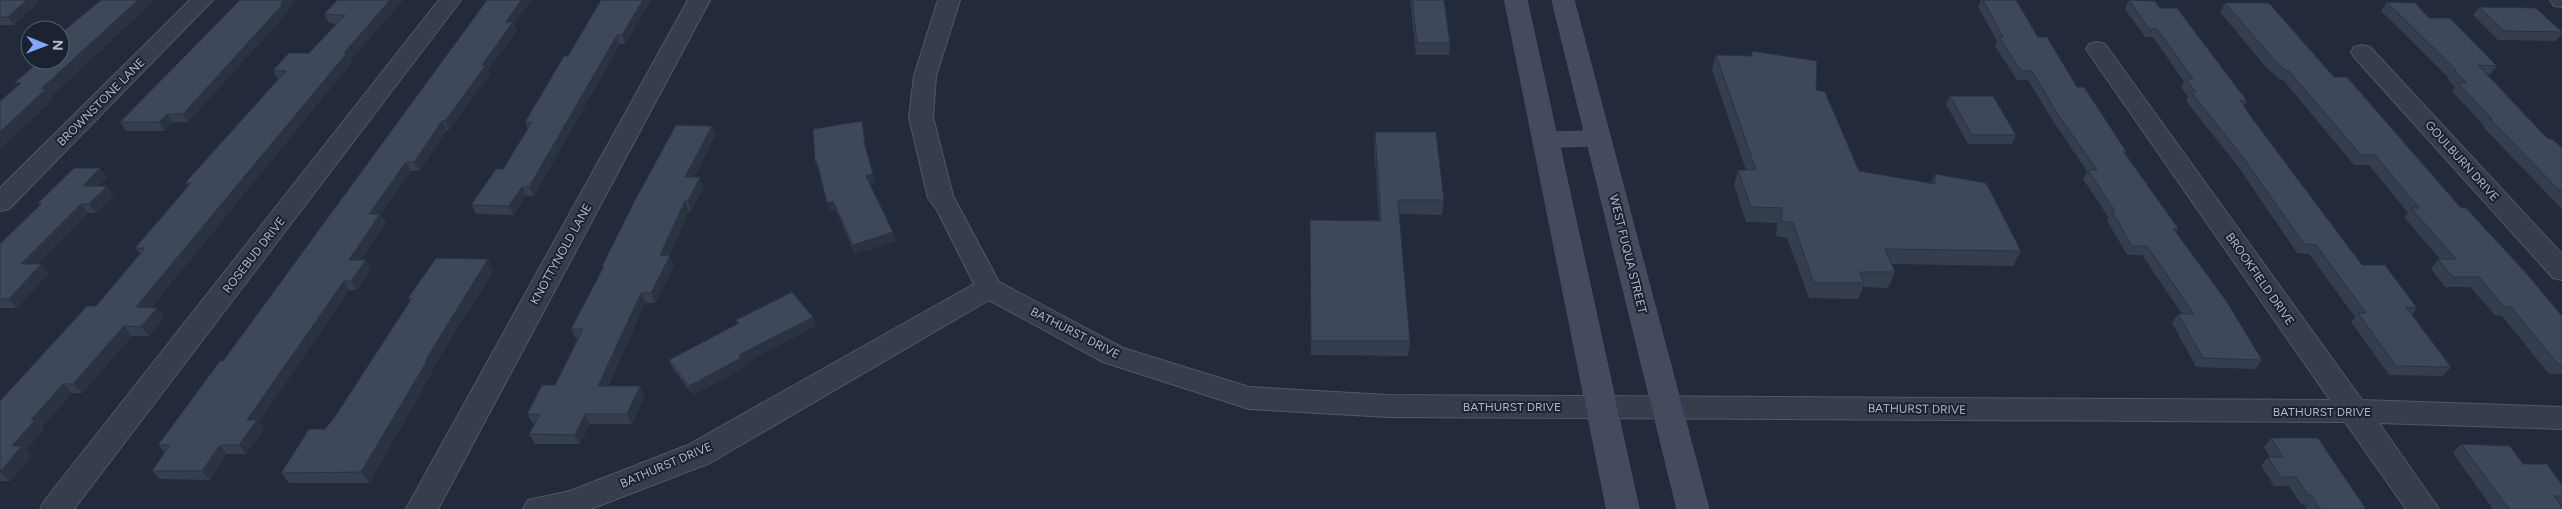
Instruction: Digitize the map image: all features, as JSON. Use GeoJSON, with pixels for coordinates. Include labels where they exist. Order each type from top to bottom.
{"type":"FeatureCollection","features":[{"type":"Feature","properties":{"kind":"main road"},"geometry":{"type":"LineString","coordinates":[[1516,0],[1623,509]]}},
{"type":"Feature","properties":{"kind":"main road","name":"WEST FUQUA STREET"},"geometry":{"type":"LineString","coordinates":[[1563,0],[1693,509]]}},
{"type":"Feature","properties":{"kind":"main road"},"geometry":{"type":"LineString","coordinates":[[1546,140],[1599,138]]}},
{"type":"Feature","properties":{"kind":"street","name":"BROWNSTONE LANE"},"geometry":{"type":"LineString","coordinates":[[0,203],[202,0]]}},
{"type":"Feature","properties":{"kind":"street","name":"ROSEBUD DRIVE"},"geometry":{"type":"LineString","coordinates":[[56,509],[450,0]]}},
{"type":"Feature","properties":{"kind":"street","name":"KNOTTYNOLD LANE"},"geometry":{"type":"LineString","coordinates":[[422,509],[699,0]]}},
{"type":"Feature","properties":{"kind":"street"},"geometry":{"type":"LineString","coordinates":[[949,0],[925,76],[921,116],[941,198],[948,207],[990,288]]}},
{"type":"Feature","properties":{"kind":"street","name":"BROOKFIELD DRIVE"},"geometry":{"type":"LineString","coordinates":[[2097,49],[2423,509]]}},
{"type":"Feature","properties":{"kind":"street","name":"GOULBURN DRIVE"},"geometry":{"type":"LineString","coordinates":[[2362,52],[2562,271]]}},
{"type":"Feature","properties":{"kind":"street","name":"BATHURST DRIVE"},"geometry":{"type":"LineString","coordinates":[[539,509],[572,503],[699,454],[990,288],[1113,355],[1249,398],[1387,406],[2354,411],[2562,418]]}},
{"type":"Feature","properties":{"kind":"building"},"geometry":{"type":"Polygon","coordinates":[[[0,0],[27,0],[8,17],[0,17],[0,0]]]}},
{"type":"Feature","properties":{"kind":"building"},"geometry":{"type":"Polygon","coordinates":[[[101,0],[138,0],[70,62],[70,26],[101,0]]]}},
{"type":"Feature","properties":{"kind":"building"},"geometry":{"type":"Polygon","coordinates":[[[240,0],[284,0],[280,4],[283,4],[183,114],[167,114],[159,122],[120,122],[240,0]]]}},
{"type":"Feature","properties":{"kind":"building"},"geometry":{"type":"Polygon","coordinates":[[[337,0],[390,0],[344,53],[347,53],[136,307],[157,308],[141,327],[124,326],[73,384],[63,384],[31,420],[35,420],[12,446],[22,446],[0,472],[0,401],[87,306],[96,306],[145,248],[135,248],[191,183],[185,183],[286,71],[273,70],[289,53],[309,53],[345,15],[324,14],[337,0]]]}},
{"type":"Feature","properties":{"kind":"building"},"geometry":{"type":"Polygon","coordinates":[[[487,0],[521,0],[506,22],[513,22],[482,65],[486,65],[445,121],[442,121],[414,162],[406,162],[369,214],[380,214],[349,260],[366,260],[351,281],[344,281],[247,420],[257,420],[239,445],[220,445],[202,471],[152,471],[170,445],[158,445],[220,361],[223,361],[487,0]]]}},
{"type":"Feature","properties":{"kind":"building"},"geometry":{"type":"Polygon","coordinates":[[[601,0],[643,0],[622,35],[617,35],[529,187],[522,187],[509,206],[471,205],[496,169],[503,169],[532,122],[525,122],[564,56],[568,56],[601,0]]]}},
{"type":"Feature","properties":{"kind":"building"},"geometry":{"type":"Polygon","coordinates":[[[1412,0],[1444,0],[1450,43],[1417,43],[1412,0]]]}},
{"type":"Feature","properties":{"kind":"building"},"geometry":{"type":"Polygon","coordinates":[[[1983,0],[2016,0],[2038,37],[2047,37],[2077,87],[2084,87],[2126,151],[2123,151],[2178,228],[2173,228],[2227,302],[2262,360],[2203,358],[2178,314],[2194,314],[2147,246],[2132,246],[2112,211],[2115,211],[2088,170],[2097,170],[2057,113],[2032,71],[2021,71],[1999,37],[2003,37],[1983,0]]]}},
{"type":"Feature","properties":{"kind":"building"},"geometry":{"type":"Polygon","coordinates":[[[2129,0],[2155,1],[2160,8],[2177,8],[2247,101],[2240,100],[2249,114],[2362,265],[2385,265],[2417,308],[2406,307],[2451,367],[2396,366],[2358,313],[2366,313],[2316,245],[2304,244],[2242,156],[2191,92],[2196,92],[2186,79],[2193,79],[2157,29],[2149,29],[2129,0]]]}},
{"type":"Feature","properties":{"kind":"building"},"geometry":{"type":"Polygon","coordinates":[[[2387,2],[2415,3],[2429,18],[2450,18],[2497,66],[2478,65],[2547,138],[2552,139],[2562,148],[2562,193],[2458,83],[2466,83],[2454,69],[2456,70],[2387,2]]]}},
{"type":"Feature","properties":{"kind":"building"},"geometry":{"type":"Polygon","coordinates":[[[2225,3],[2269,3],[2334,77],[2347,77],[2461,208],[2466,208],[2528,275],[2562,316],[2562,365],[2558,364],[2511,307],[2504,307],[2479,277],[2453,277],[2438,259],[2456,259],[2411,208],[2419,208],[2375,155],[2361,155],[2289,71],[2286,71],[2271,56],[2225,3]]]}},
{"type":"Feature","properties":{"kind":"building"},"geometry":{"type":"Polygon","coordinates":[[[2479,7],[2536,8],[2562,32],[2504,31],[2479,7]]]}},
{"type":"Feature","properties":{"kind":"building"},"geometry":{"type":"Polygon","coordinates":[[[1752,51],[1817,61],[1816,90],[1825,92],[1859,171],[1935,184],[1935,174],[1986,183],[2021,251],[1885,249],[1895,272],[1860,272],[1864,283],[1814,283],[1793,223],[1781,221],[1782,208],[1751,207],[1738,170],[1756,170],[1716,55],[1752,56],[1752,51]]]}},
{"type":"Feature","properties":{"kind":"building"},"geometry":{"type":"Polygon","coordinates":[[[29,70],[62,70],[41,89],[46,89],[0,132],[0,101],[21,83],[14,83],[29,70]]]}},
{"type":"Feature","properties":{"kind":"building"},"geometry":{"type":"Polygon","coordinates":[[[1950,96],[1993,96],[2016,135],[1972,135],[1950,96]]]}},
{"type":"Feature","properties":{"kind":"building"},"geometry":{"type":"Polygon","coordinates":[[[862,121],[865,146],[873,174],[866,176],[893,232],[853,245],[833,201],[827,203],[817,162],[815,162],[813,129],[862,121]]]}},
{"type":"Feature","properties":{"kind":"building"},"geometry":{"type":"Polygon","coordinates":[[[676,125],[712,126],[685,177],[700,177],[688,201],[685,201],[660,255],[670,256],[651,293],[641,293],[598,386],[640,386],[627,414],[585,414],[575,435],[529,434],[540,414],[527,414],[542,385],[555,385],[583,329],[571,329],[604,266],[602,266],[633,204],[676,125]]]}},
{"type":"Feature","properties":{"kind":"building"},"geometry":{"type":"Polygon","coordinates":[[[1375,132],[1436,132],[1444,200],[1398,200],[1410,341],[1311,341],[1310,220],[1381,221],[1375,132]]]}},
{"type":"Feature","properties":{"kind":"building"},"geometry":{"type":"Polygon","coordinates":[[[74,168],[100,168],[83,186],[107,186],[89,204],[81,204],[21,264],[41,264],[9,299],[0,299],[0,244],[74,168]]]}},
{"type":"Feature","properties":{"kind":"building"},"geometry":{"type":"Polygon","coordinates":[[[436,258],[488,259],[425,361],[427,361],[361,472],[281,473],[309,429],[325,429],[334,418],[412,298],[408,298],[436,258]]]}},
{"type":"Feature","properties":{"kind":"building"},"geometry":{"type":"Polygon","coordinates":[[[792,292],[813,317],[739,355],[741,358],[689,386],[669,360],[739,323],[736,320],[792,292]]]}},
{"type":"Feature","properties":{"kind":"building"},"geometry":{"type":"Polygon","coordinates":[[[2271,438],[2318,438],[2366,509],[2320,509],[2296,477],[2281,477],[2268,457],[2283,457],[2271,438]]]}},
{"type":"Feature","properties":{"kind":"building"},"geometry":{"type":"Polygon","coordinates":[[[2461,444],[2510,446],[2523,464],[2547,464],[2562,485],[2562,496],[2554,496],[2562,506],[2562,509],[2509,509],[2461,444]]]}}]}
